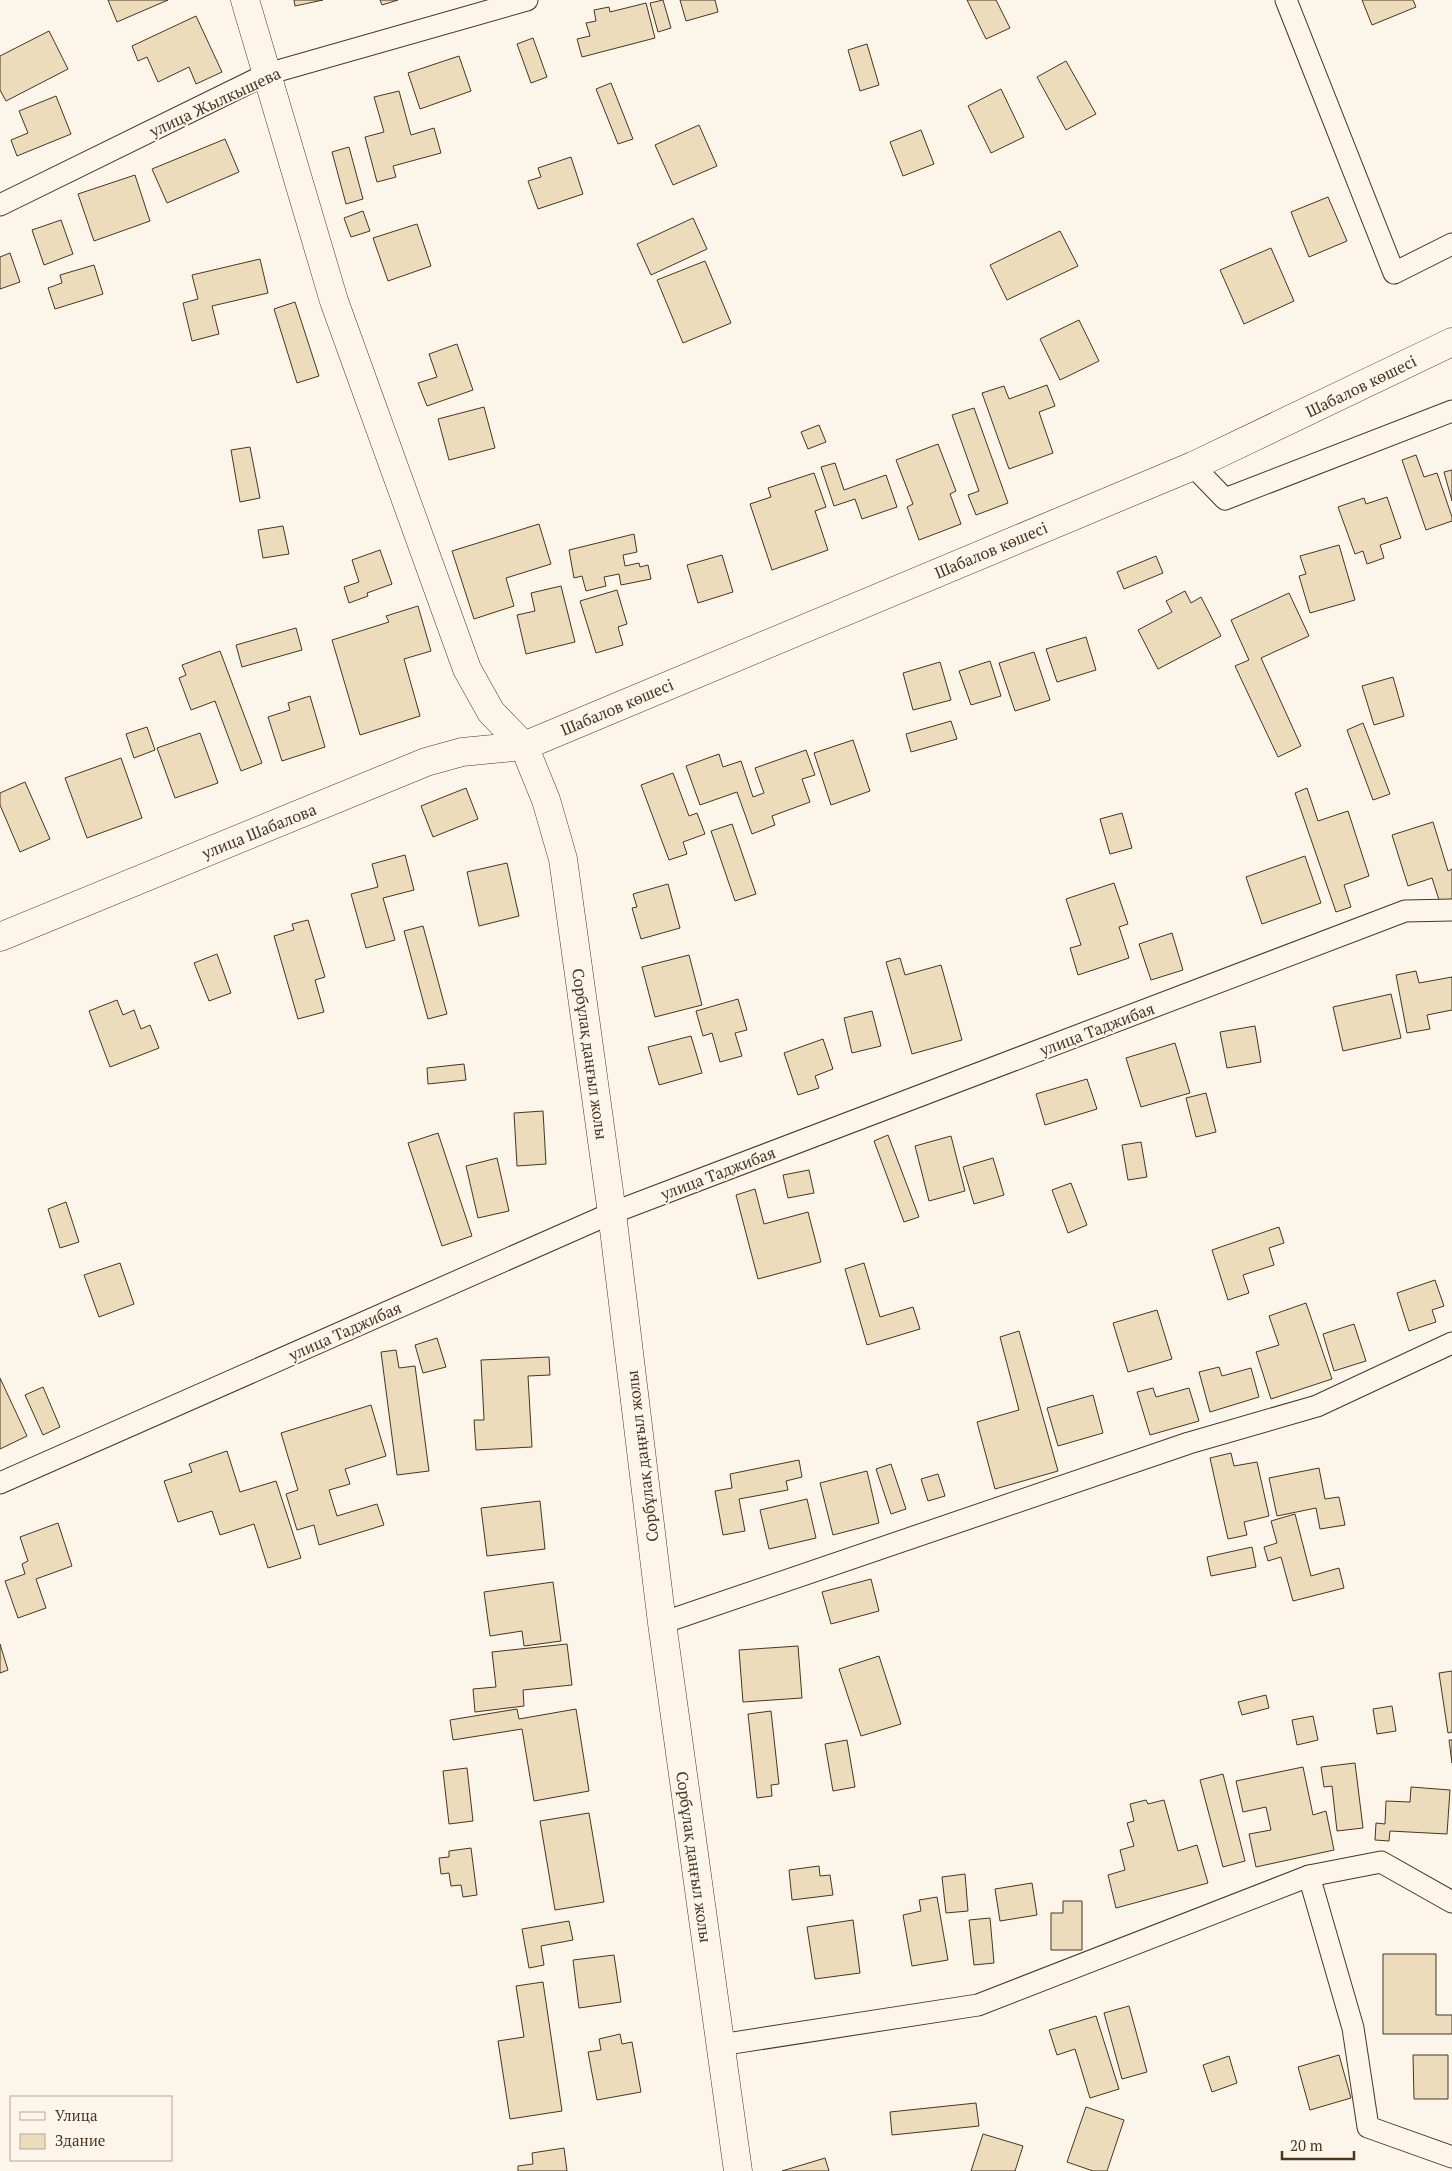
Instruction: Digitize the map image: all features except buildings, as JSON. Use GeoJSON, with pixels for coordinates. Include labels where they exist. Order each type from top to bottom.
{"type":"FeatureCollection","features":[{"type":"Feature","properties":{"kind":"main road"},"geometry":{"type":"LineString","coordinates":[[245,0],[334,301],[468,669],[492,712],[524,746]]}},
{"type":"Feature","properties":{"kind":"main road","name":"Шабалов көшесі"},"geometry":{"type":"LineString","coordinates":[[524,746],[1193,466],[1452,342]]}},
{"type":"Feature","properties":{"kind":"main road","name":"улица Шабалова"},"geometry":{"type":"LineString","coordinates":[[0,937],[426,762],[462,752],[524,746]]}},
{"type":"Feature","properties":{"kind":"main road","name":"Сорбұлақ даңғыл жолы"},"geometry":{"type":"LineString","coordinates":[[524,746],[546,800],[563,859],[612,1213],[662,1623],[738,2171]]}},
{"type":"Feature","properties":{"kind":"street","name":"улица Жылкышева"},"geometry":{"type":"LineString","coordinates":[[0,205],[267,74],[527,0]]}},
{"type":"Feature","properties":{"kind":"street"},"geometry":{"type":"LineString","coordinates":[[1286,0],[1394,273],[1452,244]]}},
{"type":"Feature","properties":{"kind":"street"},"geometry":{"type":"LineString","coordinates":[[1193,466],[1225,498],[1452,411]]}},
{"type":"Feature","properties":{"kind":"street","name":"улица Таджибая"},"geometry":{"type":"LineString","coordinates":[[0,1483],[612,1213],[1405,912],[1452,910]]}},
{"type":"Feature","properties":{"kind":"street"},"geometry":{"type":"LineString","coordinates":[[662,1623],[1189,1443],[1317,1406],[1452,1343]]}},
{"type":"Feature","properties":{"kind":"street"},"geometry":{"type":"LineString","coordinates":[[720,2045],[978,2005],[1309,1876],[1381,1862],[1452,1902]]}},
{"type":"Feature","properties":{"kind":"street"},"geometry":{"type":"LineString","coordinates":[[1309,1876],[1353,2028],[1368,2128],[1452,2157]]}}]}
